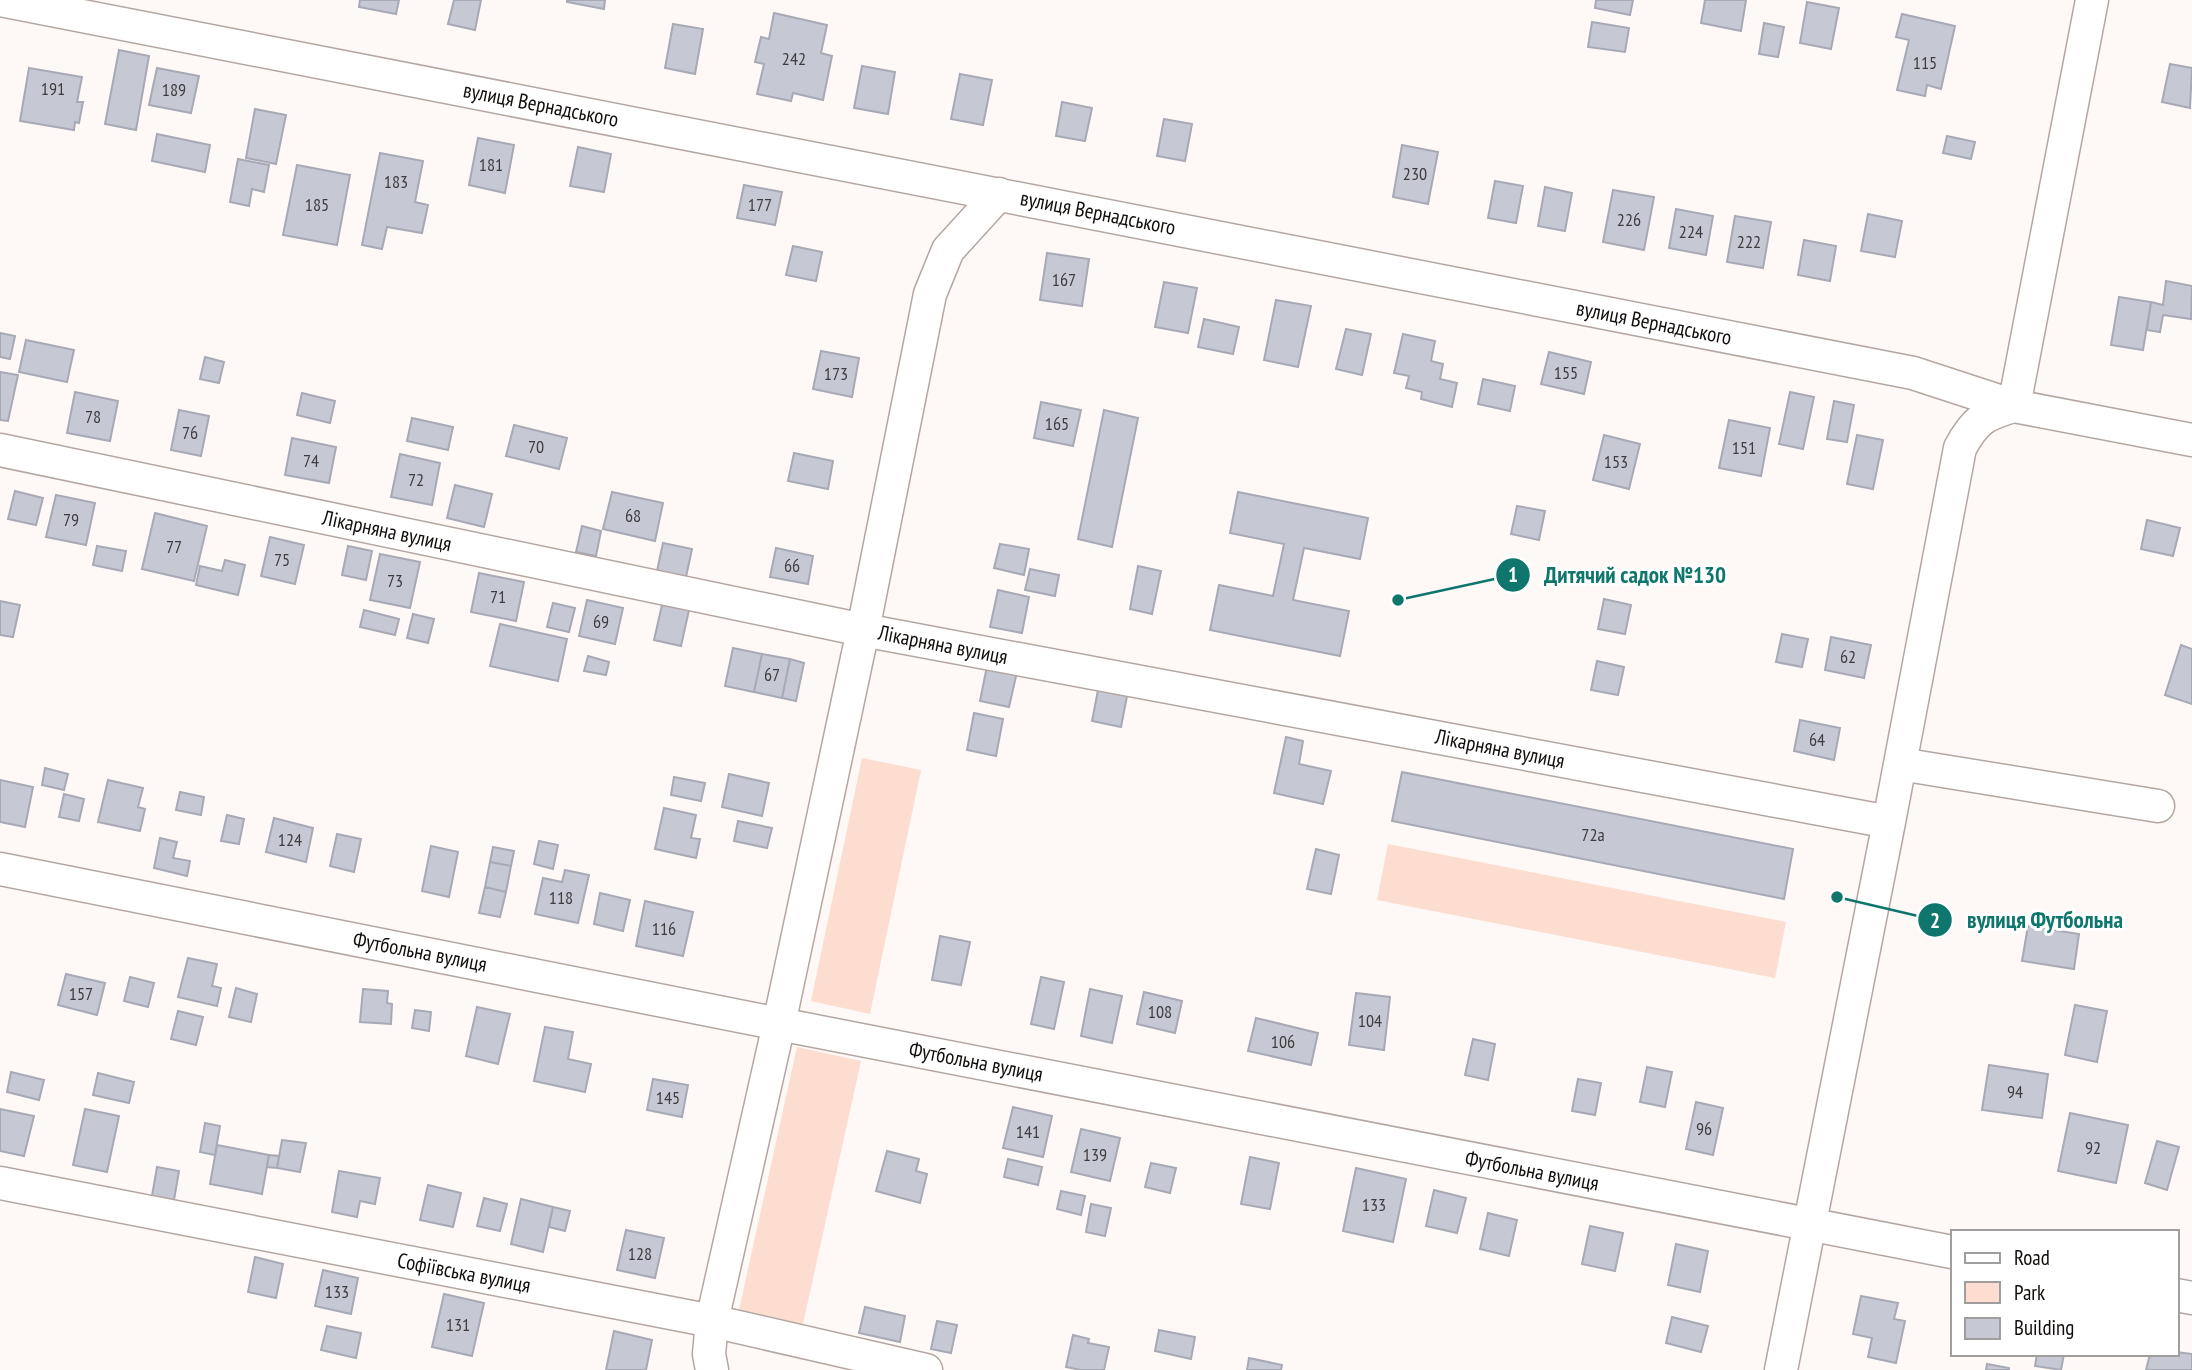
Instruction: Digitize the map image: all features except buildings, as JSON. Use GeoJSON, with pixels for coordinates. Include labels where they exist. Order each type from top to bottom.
{"type":"FeatureCollection","features":[{"type":"Feature","properties":{"kind":"street","name":"вулиця Вернадського"},"geometry":{"type":"LineString","coordinates":[[0,0],[1913,373],[2014,406],[2192,440]]}},
{"type":"Feature","properties":{"kind":"street"},"geometry":{"type":"LineString","coordinates":[[1781,1370],[1960,448],[1970,428],[1989,413],[2014,406],[2092,0]]}},
{"type":"Feature","properties":{"kind":"street"},"geometry":{"type":"LineString","coordinates":[[712,1370],[709,1354],[712,1321],[863,630],[930,294],[948,250],[999,194]]}},
{"type":"Feature","properties":{"kind":"street","name":"Лікарняна вулиця"},"geometry":{"type":"LineString","coordinates":[[0,450],[863,630],[1889,822]]}},
{"type":"Feature","properties":{"kind":"street"},"geometry":{"type":"LineString","coordinates":[[1900,764],[2158,806]]}},
{"type":"Feature","properties":{"kind":"street","name":"Футбольна вулиця"},"geometry":{"type":"LineString","coordinates":[[0,869],[779,1024],[1951,1252]]}},
{"type":"Feature","properties":{"kind":"street","name":"Софіївська вулиця"},"geometry":{"type":"LineString","coordinates":[[0,1183],[712,1321],[926,1370]]}},
{"type":"Feature","properties":{"kind":"green space"},"geometry":{"type":"Polygon","coordinates":[[[862,758],[921,770],[870,1014],[811,1001],[862,758]]]}},
{"type":"Feature","properties":{"kind":"green space"},"geometry":{"type":"Polygon","coordinates":[[[1388,844],[1786,922],[1775,978],[1377,900],[1388,844]]]}},
{"type":"Feature","properties":{"kind":"green space"},"geometry":{"type":"Polygon","coordinates":[[[797,1047],[861,1061],[803,1324],[739,1310],[797,1047]]]}},
{"type":"Feature","properties":{"kind":"place","name":"Дитячий садок №130"},"geometry":{"type":"Point","coordinates":[1398,600]}},
{"type":"Feature","properties":{"kind":"place","name":"вулиця Футбольна"},"geometry":{"type":"Point","coordinates":[1837,897]}}]}
